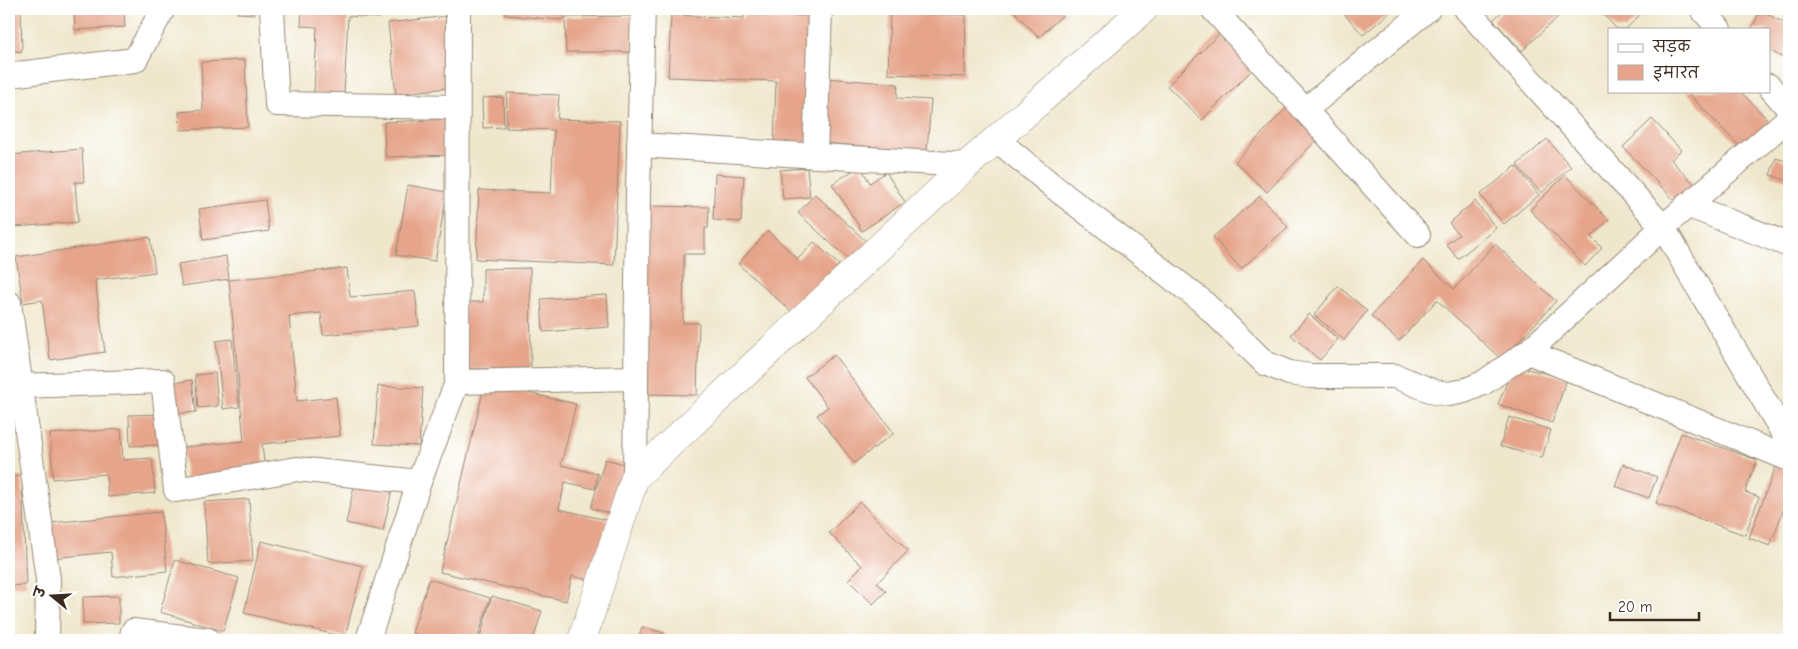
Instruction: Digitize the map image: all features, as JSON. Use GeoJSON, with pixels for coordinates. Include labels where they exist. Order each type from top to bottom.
{"type":"FeatureCollection","features":[{"type":"Feature","properties":{"kind":"street"},"geometry":{"type":"LineString","coordinates":[[9,75],[135,60],[163,9]]}},
{"type":"Feature","properties":{"kind":"street"},"geometry":{"type":"LineString","coordinates":[[272,9],[277,104],[457,107]]}},
{"type":"Feature","properties":{"kind":"street"},"geometry":{"type":"LineString","coordinates":[[368,640],[419,482],[457,382],[458,9]]}},
{"type":"Feature","properties":{"kind":"street"},"geometry":{"type":"LineString","coordinates":[[582,640],[635,477],[639,145],[643,9]]}},
{"type":"Feature","properties":{"kind":"street"},"geometry":{"type":"LineString","coordinates":[[815,156],[820,9]]}},
{"type":"Feature","properties":{"kind":"street"},"geometry":{"type":"LineString","coordinates":[[635,477],[966,166],[1144,9]]}},
{"type":"Feature","properties":{"kind":"street"},"geometry":{"type":"LineString","coordinates":[[1213,9],[1418,236]]}},
{"type":"Feature","properties":{"kind":"street"},"geometry":{"type":"LineString","coordinates":[[1305,110],[1428,9]]}},
{"type":"Feature","properties":{"kind":"street"},"geometry":{"type":"LineString","coordinates":[[1702,9],[1718,28]]}},
{"type":"Feature","properties":{"kind":"street"},"geometry":{"type":"LineString","coordinates":[[1473,12],[1663,226],[1789,443]]}},
{"type":"Feature","properties":{"kind":"street"},"geometry":{"type":"LineString","coordinates":[[1770,87],[1789,109]]}},
{"type":"Feature","properties":{"kind":"street"},"geometry":{"type":"LineString","coordinates":[[996,139],[1059,191],[1202,301],[1265,363],[1289,373],[1310,376],[1395,376],[1436,392],[1449,394],[1464,391],[1483,383],[1528,352],[1663,226],[1789,118]]}},
{"type":"Feature","properties":{"kind":"street"},"geometry":{"type":"LineString","coordinates":[[639,145],[966,166]]}},
{"type":"Feature","properties":{"kind":"street"},"geometry":{"type":"LineString","coordinates":[[1687,205],[1789,244]]}},
{"type":"Feature","properties":{"kind":"street"},"geometry":{"type":"LineString","coordinates":[[9,303],[48,579],[47,640]]}},
{"type":"Feature","properties":{"kind":"street"},"geometry":{"type":"LineString","coordinates":[[1528,352],[1789,459]]}},
{"type":"Feature","properties":{"kind":"street"},"geometry":{"type":"LineString","coordinates":[[457,382],[636,378]]}},
{"type":"Feature","properties":{"kind":"street"},"geometry":{"type":"LineString","coordinates":[[20,386],[163,381],[176,490],[297,469],[419,482]]}},
{"type":"Feature","properties":{"kind":"street"},"geometry":{"type":"LineString","coordinates":[[131,640],[133,631],[208,640]]}},
{"type":"Feature","properties":{"kind":"building"},"geometry":{"type":"Polygon","coordinates":[[[9,9],[21,9],[22,51],[9,52],[9,9]]]}},
{"type":"Feature","properties":{"kind":"building"},"geometry":{"type":"Polygon","coordinates":[[[74,9],[124,9],[125,27],[75,30],[74,9]]]}},
{"type":"Feature","properties":{"kind":"building"},"geometry":{"type":"Polygon","coordinates":[[[192,9],[213,9],[213,10],[193,12],[192,9]]]}},
{"type":"Feature","properties":{"kind":"building"},"geometry":{"type":"Polygon","coordinates":[[[237,9],[256,9],[255,14],[237,13],[237,9]]]}},
{"type":"Feature","properties":{"kind":"building"},"geometry":{"type":"Polygon","coordinates":[[[302,9],[379,9],[379,18],[348,16],[344,95],[314,93],[317,27],[301,26],[302,9]]]}},
{"type":"Feature","properties":{"kind":"building"},"geometry":{"type":"Polygon","coordinates":[[[505,9],[563,9],[561,20],[505,15],[505,9]]]}},
{"type":"Feature","properties":{"kind":"building"},"geometry":{"type":"Polygon","coordinates":[[[1011,9],[1061,9],[1065,13],[1039,37],[1011,9]]]}},
{"type":"Feature","properties":{"kind":"building"},"geometry":{"type":"Polygon","coordinates":[[[1340,9],[1394,9],[1363,35],[1340,9]]]}},
{"type":"Feature","properties":{"kind":"building"},"geometry":{"type":"Polygon","coordinates":[[[1505,9],[1566,9],[1522,51],[1493,20],[1505,9]]]}},
{"type":"Feature","properties":{"kind":"building"},"geometry":{"type":"Polygon","coordinates":[[[1598,9],[1646,9],[1627,28],[1616,28],[1598,9]]]}},
{"type":"Feature","properties":{"kind":"building"},"geometry":{"type":"Polygon","coordinates":[[[1761,10],[1789,26],[1789,48],[1783,58],[1770,51],[1770,28],[1752,28],[1761,10]]]}},
{"type":"Feature","properties":{"kind":"building"},"geometry":{"type":"Polygon","coordinates":[[[744,13],[816,16],[811,146],[774,144],[776,81],[668,77],[671,15],[744,18],[744,13]]]}},
{"type":"Feature","properties":{"kind":"building"},"geometry":{"type":"Polygon","coordinates":[[[890,13],[966,15],[965,77],[888,74],[890,13]]]}},
{"type":"Feature","properties":{"kind":"building"},"geometry":{"type":"Polygon","coordinates":[[[448,16],[456,87],[396,94],[388,23],[448,16]]]}},
{"type":"Feature","properties":{"kind":"building"},"geometry":{"type":"Polygon","coordinates":[[[632,16],[633,52],[566,52],[565,17],[632,16]]]}},
{"type":"Feature","properties":{"kind":"building"},"geometry":{"type":"Polygon","coordinates":[[[1220,33],[1254,68],[1202,120],[1167,86],[1220,33]]]}},
{"type":"Feature","properties":{"kind":"building"},"geometry":{"type":"Polygon","coordinates":[[[245,60],[248,127],[180,130],[179,112],[203,110],[201,62],[245,60]]]}},
{"type":"Feature","properties":{"kind":"building"},"geometry":{"type":"Polygon","coordinates":[[[826,78],[898,84],[897,98],[931,100],[927,151],[821,143],[826,78]]]}},
{"type":"Feature","properties":{"kind":"building"},"geometry":{"type":"Polygon","coordinates":[[[1687,92],[1741,92],[1771,123],[1743,150],[1687,92]]]}},
{"type":"Feature","properties":{"kind":"building"},"geometry":{"type":"Polygon","coordinates":[[[507,93],[559,95],[557,119],[620,121],[614,265],[476,259],[479,190],[551,193],[554,130],[506,128],[507,93]]]}},
{"type":"Feature","properties":{"kind":"building"},"geometry":{"type":"Polygon","coordinates":[[[503,97],[504,127],[483,128],[482,98],[503,97]]]}},
{"type":"Feature","properties":{"kind":"building"},"geometry":{"type":"Polygon","coordinates":[[[1291,103],[1323,133],[1267,192],[1235,162],[1291,103]]]}},
{"type":"Feature","properties":{"kind":"building"},"geometry":{"type":"Polygon","coordinates":[[[452,119],[454,155],[385,157],[384,122],[452,119]]]}},
{"type":"Feature","properties":{"kind":"building"},"geometry":{"type":"Polygon","coordinates":[[[1652,119],[1681,150],[1671,160],[1697,187],[1679,205],[1623,147],[1652,119]]]}},
{"type":"Feature","properties":{"kind":"building"},"geometry":{"type":"Polygon","coordinates":[[[1547,139],[1571,167],[1541,193],[1517,165],[1547,139]]]}},
{"type":"Feature","properties":{"kind":"building"},"geometry":{"type":"Polygon","coordinates":[[[82,149],[84,182],[75,182],[78,222],[14,227],[9,155],[82,149]]]}},
{"type":"Feature","properties":{"kind":"building"},"geometry":{"type":"Polygon","coordinates":[[[1776,158],[1789,162],[1789,181],[1770,175],[1776,158]]]}},
{"type":"Feature","properties":{"kind":"building"},"geometry":{"type":"Polygon","coordinates":[[[860,166],[870,183],[886,172],[905,202],[862,231],[832,184],[860,166]]]}},
{"type":"Feature","properties":{"kind":"building"},"geometry":{"type":"Polygon","coordinates":[[[1516,166],[1539,195],[1504,224],[1480,195],[1516,166]]]}},
{"type":"Feature","properties":{"kind":"building"},"geometry":{"type":"Polygon","coordinates":[[[807,168],[810,197],[783,199],[780,170],[807,168]]]}},
{"type":"Feature","properties":{"kind":"building"},"geometry":{"type":"Polygon","coordinates":[[[715,174],[744,176],[741,222],[713,220],[715,174]]]}},
{"type":"Feature","properties":{"kind":"building"},"geometry":{"type":"Polygon","coordinates":[[[1565,175],[1609,220],[1591,237],[1602,248],[1585,266],[1530,210],[1565,175]]]}},
{"type":"Feature","properties":{"kind":"building"},"geometry":{"type":"Polygon","coordinates":[[[408,185],[447,192],[435,261],[396,255],[408,185]]]}},
{"type":"Feature","properties":{"kind":"building"},"geometry":{"type":"Polygon","coordinates":[[[815,194],[870,245],[853,264],[798,213],[815,194]]]}},
{"type":"Feature","properties":{"kind":"building"},"geometry":{"type":"Polygon","coordinates":[[[1260,196],[1288,227],[1241,269],[1213,237],[1260,196]]]}},
{"type":"Feature","properties":{"kind":"building"},"geometry":{"type":"Polygon","coordinates":[[[265,200],[269,231],[203,240],[199,209],[265,200]]]}},
{"type":"Feature","properties":{"kind":"building"},"geometry":{"type":"Polygon","coordinates":[[[1475,201],[1496,228],[1458,259],[1446,244],[1459,235],[1449,223],[1475,201]]]}},
{"type":"Feature","properties":{"kind":"building"},"geometry":{"type":"Polygon","coordinates":[[[644,206],[709,207],[708,228],[705,228],[705,254],[684,254],[683,323],[699,323],[697,395],[639,394],[644,206]]]}},
{"type":"Feature","properties":{"kind":"building"},"geometry":{"type":"Polygon","coordinates":[[[768,231],[798,259],[814,242],[839,265],[795,315],[738,264],[768,231]]]}},
{"type":"Feature","properties":{"kind":"building"},"geometry":{"type":"Polygon","coordinates":[[[150,237],[155,272],[95,280],[105,352],[50,360],[42,300],[23,303],[16,257],[150,237]]]}},
{"type":"Feature","properties":{"kind":"building"},"geometry":{"type":"Polygon","coordinates":[[[1495,244],[1556,301],[1502,360],[1437,300],[1399,341],[1371,316],[1423,260],[1454,289],[1495,244]]]}},
{"type":"Feature","properties":{"kind":"building"},"geometry":{"type":"Polygon","coordinates":[[[226,256],[229,279],[182,286],[178,264],[226,256]]]}},
{"type":"Feature","properties":{"kind":"building"},"geometry":{"type":"Polygon","coordinates":[[[347,268],[350,297],[415,291],[419,326],[323,335],[321,313],[289,316],[297,401],[336,397],[340,436],[262,444],[265,473],[186,480],[183,447],[244,441],[229,280],[347,268]]]}},
{"type":"Feature","properties":{"kind":"building"},"geometry":{"type":"Polygon","coordinates":[[[530,268],[531,368],[465,369],[464,302],[483,302],[483,269],[530,268]]]}},
{"type":"Feature","properties":{"kind":"building"},"geometry":{"type":"Polygon","coordinates":[[[1338,286],[1367,311],[1344,340],[1314,315],[1338,286]]]}},
{"type":"Feature","properties":{"kind":"building"},"geometry":{"type":"Polygon","coordinates":[[[607,295],[609,327],[543,332],[541,299],[607,295]]]}},
{"type":"Feature","properties":{"kind":"building"},"geometry":{"type":"Polygon","coordinates":[[[1309,314],[1338,339],[1320,360],[1291,335],[1309,314]]]}},
{"type":"Feature","properties":{"kind":"building"},"geometry":{"type":"Polygon","coordinates":[[[232,339],[239,407],[223,409],[216,341],[232,339]]]}},
{"type":"Feature","properties":{"kind":"building"},"geometry":{"type":"Polygon","coordinates":[[[834,355],[894,433],[854,463],[817,415],[828,407],[805,377],[834,355]]]}},
{"type":"Feature","properties":{"kind":"building"},"geometry":{"type":"Polygon","coordinates":[[[1514,366],[1567,378],[1552,423],[1498,404],[1514,366]]]}},
{"type":"Feature","properties":{"kind":"building"},"geometry":{"type":"Polygon","coordinates":[[[215,373],[218,406],[198,408],[195,375],[215,373]]]}},
{"type":"Feature","properties":{"kind":"building"},"geometry":{"type":"Polygon","coordinates":[[[192,380],[196,412],[173,414],[170,383],[192,380]]]}},
{"type":"Feature","properties":{"kind":"building"},"geometry":{"type":"Polygon","coordinates":[[[485,383],[576,404],[561,465],[598,474],[595,489],[565,482],[559,509],[607,520],[593,581],[572,576],[566,601],[440,572],[485,383]]]}},
{"type":"Feature","properties":{"kind":"building"},"geometry":{"type":"Polygon","coordinates":[[[378,386],[423,388],[419,446],[374,444],[378,386]]]}},
{"type":"Feature","properties":{"kind":"building"},"geometry":{"type":"Polygon","coordinates":[[[162,414],[163,445],[130,446],[129,415],[162,414]]]}},
{"type":"Feature","properties":{"kind":"building"},"geometry":{"type":"Polygon","coordinates":[[[1509,417],[1551,430],[1542,458],[1500,446],[1509,417]]]}},
{"type":"Feature","properties":{"kind":"building"},"geometry":{"type":"Polygon","coordinates":[[[121,429],[123,460],[152,458],[155,493],[108,497],[106,474],[53,479],[50,434],[121,429]]]}},
{"type":"Feature","properties":{"kind":"building"},"geometry":{"type":"Polygon","coordinates":[[[1681,433],[1757,460],[1745,492],[1759,497],[1745,535],[1656,503],[1681,433]]]}},
{"type":"Feature","properties":{"kind":"building"},"geometry":{"type":"Polygon","coordinates":[[[605,459],[632,466],[618,516],[591,508],[605,459]]]}},
{"type":"Feature","properties":{"kind":"building"},"geometry":{"type":"Polygon","coordinates":[[[1777,463],[1789,468],[1789,495],[1770,546],[1749,538],[1777,463]]]}},
{"type":"Feature","properties":{"kind":"building"},"geometry":{"type":"Polygon","coordinates":[[[1623,464],[1657,477],[1649,498],[1615,486],[1623,464]]]}},
{"type":"Feature","properties":{"kind":"building"},"geometry":{"type":"Polygon","coordinates":[[[22,476],[26,585],[9,586],[9,477],[22,476]]]}},
{"type":"Feature","properties":{"kind":"building"},"geometry":{"type":"Polygon","coordinates":[[[355,482],[392,490],[383,531],[346,523],[355,482]]]}},
{"type":"Feature","properties":{"kind":"building"},"geometry":{"type":"Polygon","coordinates":[[[249,499],[253,561],[208,564],[204,502],[249,499]]]}},
{"type":"Feature","properties":{"kind":"building"},"geometry":{"type":"Polygon","coordinates":[[[860,502],[908,551],[877,583],[886,591],[873,604],[848,580],[862,566],[829,533],[860,502]]]}},
{"type":"Feature","properties":{"kind":"building"},"geometry":{"type":"Polygon","coordinates":[[[161,512],[167,571],[113,577],[111,552],[53,558],[50,523],[161,512]]]}},
{"type":"Feature","properties":{"kind":"building"},"geometry":{"type":"Polygon","coordinates":[[[261,541],[363,566],[345,637],[244,613],[261,541]]]}},
{"type":"Feature","properties":{"kind":"building"},"geometry":{"type":"Polygon","coordinates":[[[175,560],[239,578],[223,631],[160,612],[175,560]]]}},
{"type":"Feature","properties":{"kind":"building"},"geometry":{"type":"Polygon","coordinates":[[[429,579],[490,598],[477,640],[436,640],[412,633],[429,579]]]}},
{"type":"Feature","properties":{"kind":"building"},"geometry":{"type":"Polygon","coordinates":[[[119,596],[119,623],[83,624],[83,597],[119,596]]]}},
{"type":"Feature","properties":{"kind":"building"},"geometry":{"type":"Polygon","coordinates":[[[492,596],[542,611],[533,640],[479,640],[492,596]]]}},
{"type":"Feature","properties":{"kind":"building"},"geometry":{"type":"Polygon","coordinates":[[[642,627],[664,633],[662,640],[638,640],[642,627]]]}}]}
